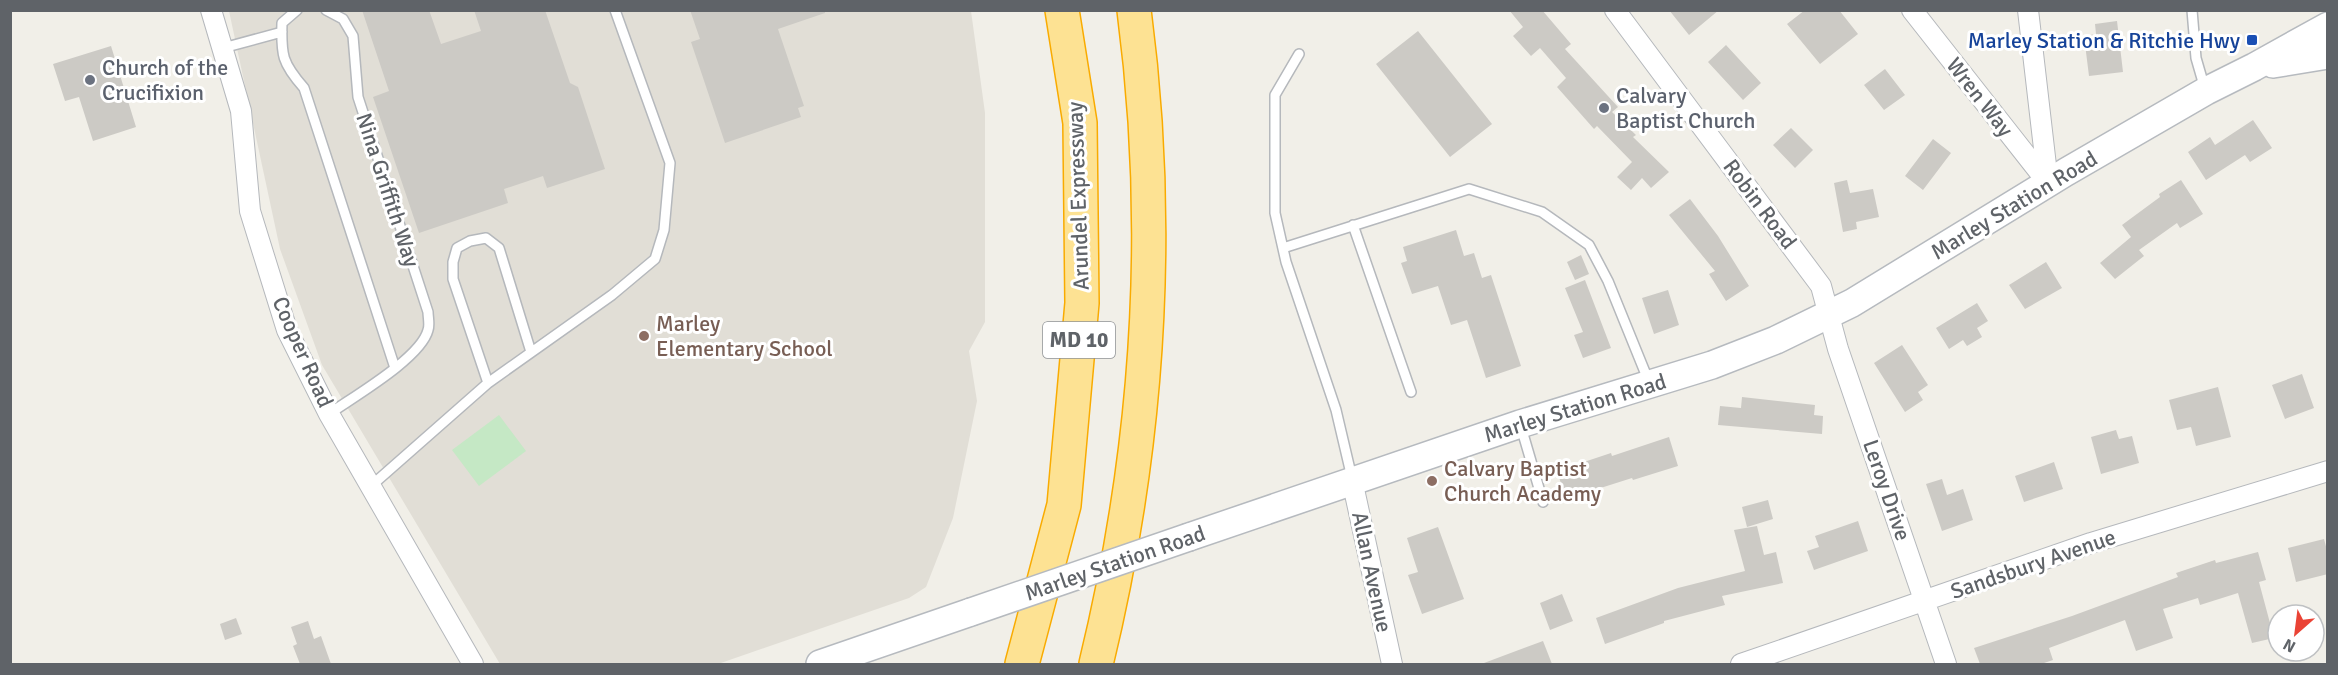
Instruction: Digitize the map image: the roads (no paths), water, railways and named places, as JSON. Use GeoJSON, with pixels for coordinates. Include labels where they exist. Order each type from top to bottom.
{"type":"FeatureCollection","features":[{"type":"Feature","properties":{"kind":"highway","name":"Arundel Expressway"},"geometry":{"type":"LineString","coordinates":[[1022,664],[1064,505],[1082,303],[1080,123],[1062,10]]}},
{"type":"Feature","properties":{"kind":"highway","name":"MD 10"},"geometry":{"type":"LineString","coordinates":[[1096,664],[1127,511],[1143,386],[1148,321],[1149,202],[1134,10]]}},
{"type":"Feature","properties":{"kind":"main road","name":"Marley Station Road"},"geometry":{"type":"LineString","coordinates":[[820,664],[1352,480],[1746,352],[1829,315],[1875,290],[2048,183],[2206,91],[2328,26]]}},
{"type":"Feature","properties":{"kind":"main road","name":"Marley Station Road"},"geometry":{"type":"LineString","coordinates":[[2254,67],[2328,55]]}},
{"type":"Feature","properties":{"kind":"street","name":"Cooper Road"},"geometry":{"type":"LineString","coordinates":[[211,10],[241,111],[250,211],[287,330],[329,414],[473,664]]}},
{"type":"Feature","properties":{"kind":"street","name":"Robin Road"},"geometry":{"type":"LineString","coordinates":[[1615,10],[1821,286],[1829,315]]}},
{"type":"Feature","properties":{"kind":"street","name":"Wren Way"},"geometry":{"type":"LineString","coordinates":[[1912,10],[2048,183]]}},
{"type":"Feature","properties":{"kind":"street"},"geometry":{"type":"LineString","coordinates":[[2028,10],[2048,183]]}},
{"type":"Feature","properties":{"kind":"street","name":"Leroy Drive"},"geometry":{"type":"LineString","coordinates":[[1829,315],[1838,350],[1946,664]]}},
{"type":"Feature","properties":{"kind":"street","name":"Sandsbury Avenue"},"geometry":{"type":"LineString","coordinates":[[1741,664],[2091,543],[2328,471]]}},
{"type":"Feature","properties":{"kind":"street","name":"Allan Avenue"},"geometry":{"type":"LineString","coordinates":[[1352,480],[1392,664]]}},
{"type":"Feature","properties":{"kind":"lane"},"geometry":{"type":"LineString","coordinates":[[297,10],[282,23],[281,50],[290,71],[304,88],[395,368]]}},
{"type":"Feature","properties":{"kind":"lane","name":"Nina Griffith Way"},"geometry":{"type":"LineString","coordinates":[[326,10],[343,19],[353,36],[358,97],[428,312],[429,330],[421,344],[395,368],[329,414]]}},
{"type":"Feature","properties":{"kind":"lane"},"geometry":{"type":"LineString","coordinates":[[371,486],[488,383],[612,295],[655,259],[664,230],[670,163],[615,10]]}},
{"type":"Feature","properties":{"kind":"lane"},"geometry":{"type":"LineString","coordinates":[[2192,10],[2196,58],[2206,91]]}},
{"type":"Feature","properties":{"kind":"lane"},"geometry":{"type":"LineString","coordinates":[[223,48],[282,33]]}},
{"type":"Feature","properties":{"kind":"lane"},"geometry":{"type":"LineString","coordinates":[[1299,54],[1275,95],[1275,213],[1283,248],[1336,410],[1352,480]]}},
{"type":"Feature","properties":{"kind":"lane"},"geometry":{"type":"LineString","coordinates":[[1283,248],[1469,189],[1542,212],[1589,245],[1608,281],[1650,384]]}},
{"type":"Feature","properties":{"kind":"lane"},"geometry":{"type":"LineString","coordinates":[[1353,225],[1411,392]]}},
{"type":"Feature","properties":{"kind":"lane"},"geometry":{"type":"LineString","coordinates":[[488,383],[453,279],[453,262],[457,248],[486,238],[499,248],[531,352]]}},
{"type":"Feature","properties":{"kind":"lane"},"geometry":{"type":"LineString","coordinates":[[1520,424],[1543,502]]}},
{"type":"Feature","properties":{"kind":"place","name":"Marley Station & Ritchie Hwy"},"geometry":{"type":"Point","coordinates":[2252,40]}},
{"type":"Feature","properties":{"kind":"place","name":"Church of the Crucifixion"},"geometry":{"type":"Point","coordinates":[90,80]}},
{"type":"Feature","properties":{"kind":"place","name":"Calvary Baptist Church"},"geometry":{"type":"Point","coordinates":[1604,108]}},
{"type":"Feature","properties":{"kind":"place","name":"Marley Elementary School"},"geometry":{"type":"Point","coordinates":[644,336]}},
{"type":"Feature","properties":{"kind":"place","name":"Calvary Baptist Church Academy"},"geometry":{"type":"Point","coordinates":[1432,481]}}]}
